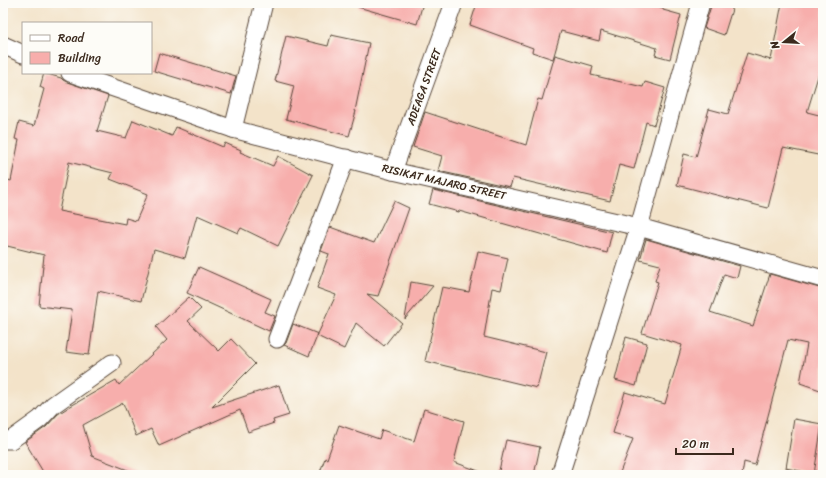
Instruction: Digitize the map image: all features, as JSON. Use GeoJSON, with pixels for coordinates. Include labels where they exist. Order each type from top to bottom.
{"type":"FeatureCollection","features":[{"type":"Feature","properties":{"kind":"street"},"geometry":{"type":"LineString","coordinates":[[233,129],[264,3]]}},
{"type":"Feature","properties":{"kind":"street","name":"ADEAGA STREET"},"geometry":{"type":"LineString","coordinates":[[393,171],[454,3]]}},
{"type":"Feature","properties":{"kind":"street"},"geometry":{"type":"LineString","coordinates":[[560,475],[639,228],[700,3]]}},
{"type":"Feature","properties":{"kind":"street"},"geometry":{"type":"LineString","coordinates":[[3,45],[22,54]]}},
{"type":"Feature","properties":{"kind":"street","name":"RISIKAT MAJARO STREET"},"geometry":{"type":"LineString","coordinates":[[73,74],[233,129],[393,171],[639,228],[823,279]]}},
{"type":"Feature","properties":{"kind":"street"},"geometry":{"type":"LineString","coordinates":[[277,339],[346,158]]}},
{"type":"Feature","properties":{"kind":"street"},"geometry":{"type":"LineString","coordinates":[[3,440],[11,440],[40,419],[53,405],[112,363]]}},
{"type":"Feature","properties":{"kind":"building"},"geometry":{"type":"Polygon","coordinates":[[[358,3],[423,3],[417,24],[358,7],[358,3]]]}},
{"type":"Feature","properties":{"kind":"building"},"geometry":{"type":"Polygon","coordinates":[[[477,3],[649,3],[663,8],[663,10],[681,15],[670,59],[655,55],[657,48],[601,31],[599,41],[561,31],[553,59],[532,52],[533,48],[470,25],[477,3]]]}},
{"type":"Feature","properties":{"kind":"building"},"geometry":{"type":"Polygon","coordinates":[[[712,3],[734,3],[724,35],[704,28],[712,3]]]}},
{"type":"Feature","properties":{"kind":"building"},"geometry":{"type":"Polygon","coordinates":[[[782,3],[823,3],[823,60],[807,112],[823,116],[823,156],[783,148],[768,208],[677,185],[684,154],[696,157],[709,109],[728,114],[747,53],[771,60],[782,3]]]}},
{"type":"Feature","properties":{"kind":"building"},"geometry":{"type":"Polygon","coordinates":[[[331,35],[369,43],[356,111],[349,136],[286,119],[294,86],[275,81],[286,36],[328,46],[331,35]]]}},
{"type":"Feature","properties":{"kind":"building"},"geometry":{"type":"Polygon","coordinates":[[[159,53],[236,76],[231,94],[154,71],[159,53]]]}},
{"type":"Feature","properties":{"kind":"building"},"geometry":{"type":"Polygon","coordinates":[[[555,55],[593,66],[591,75],[643,87],[645,82],[665,88],[654,125],[646,122],[634,169],[619,165],[610,201],[513,178],[510,187],[438,171],[442,156],[413,147],[425,112],[526,145],[538,99],[542,100],[555,55]]]}},
{"type":"Feature","properties":{"kind":"building"},"geometry":{"type":"Polygon","coordinates":[[[44,74],[47,74],[108,96],[97,131],[126,138],[133,120],[172,136],[176,127],[223,147],[225,143],[241,150],[240,152],[273,166],[278,156],[313,175],[278,246],[241,228],[238,233],[197,215],[185,258],[154,249],[141,301],[98,291],[89,355],[66,352],[72,310],[39,306],[44,255],[3,245],[3,178],[11,181],[19,140],[15,139],[19,122],[34,126],[44,89],[40,87],[44,74]],[[69,162],[59,211],[125,224],[126,218],[136,221],[148,194],[110,179],[113,173],[69,162]]]}},
{"type":"Feature","properties":{"kind":"building"},"geometry":{"type":"Polygon","coordinates":[[[433,190],[612,232],[607,253],[459,211],[429,204],[433,190]]]}},
{"type":"Feature","properties":{"kind":"building"},"geometry":{"type":"Polygon","coordinates":[[[394,201],[409,208],[378,296],[367,294],[402,323],[384,346],[356,323],[344,349],[317,336],[336,295],[317,288],[329,254],[321,251],[330,227],[374,243],[394,201]]]}},
{"type":"Feature","properties":{"kind":"building"},"geometry":{"type":"Polygon","coordinates":[[[646,239],[740,266],[737,278],[724,274],[710,312],[753,326],[770,274],[823,289],[823,391],[800,383],[807,344],[788,340],[755,465],[744,462],[742,475],[619,475],[633,439],[613,433],[625,392],[665,404],[682,345],[642,333],[658,282],[655,281],[660,265],[640,260],[646,239]]]}},
{"type":"Feature","properties":{"kind":"building"},"geometry":{"type":"Polygon","coordinates":[[[478,251],[508,258],[501,290],[492,288],[484,337],[546,352],[537,388],[425,361],[442,287],[469,292],[478,251]]]}},
{"type":"Feature","properties":{"kind":"building"},"geometry":{"type":"Polygon","coordinates":[[[199,267],[271,299],[265,312],[275,316],[269,331],[187,293],[199,267]]]}},
{"type":"Feature","properties":{"kind":"building"},"geometry":{"type":"Polygon","coordinates":[[[411,282],[433,286],[405,319],[411,282]]]}},
{"type":"Feature","properties":{"kind":"building"},"geometry":{"type":"Polygon","coordinates":[[[189,297],[201,309],[188,321],[219,351],[231,339],[255,364],[212,407],[279,385],[289,415],[273,420],[274,423],[248,432],[240,410],[159,446],[151,429],[136,436],[123,403],[83,425],[92,456],[138,475],[45,475],[25,442],[46,427],[58,414],[69,407],[116,380],[119,385],[167,340],[156,327],[189,297]]]}},
{"type":"Feature","properties":{"kind":"building"},"geometry":{"type":"Polygon","coordinates":[[[293,324],[318,334],[309,356],[284,345],[293,324]]]}},
{"type":"Feature","properties":{"kind":"building"},"geometry":{"type":"Polygon","coordinates":[[[626,337],[647,343],[636,386],[615,380],[626,337]]]}},
{"type":"Feature","properties":{"kind":"building"},"geometry":{"type":"Polygon","coordinates":[[[424,409],[464,421],[454,462],[484,473],[484,475],[319,475],[325,458],[327,459],[339,425],[379,439],[382,430],[414,441],[424,409]]]}},
{"type":"Feature","properties":{"kind":"building"},"geometry":{"type":"Polygon","coordinates":[[[794,419],[822,424],[814,474],[786,468],[794,419]]]}},
{"type":"Feature","properties":{"kind":"building"},"geometry":{"type":"Polygon","coordinates":[[[506,440],[540,447],[534,475],[498,475],[506,440]]]}}]}
